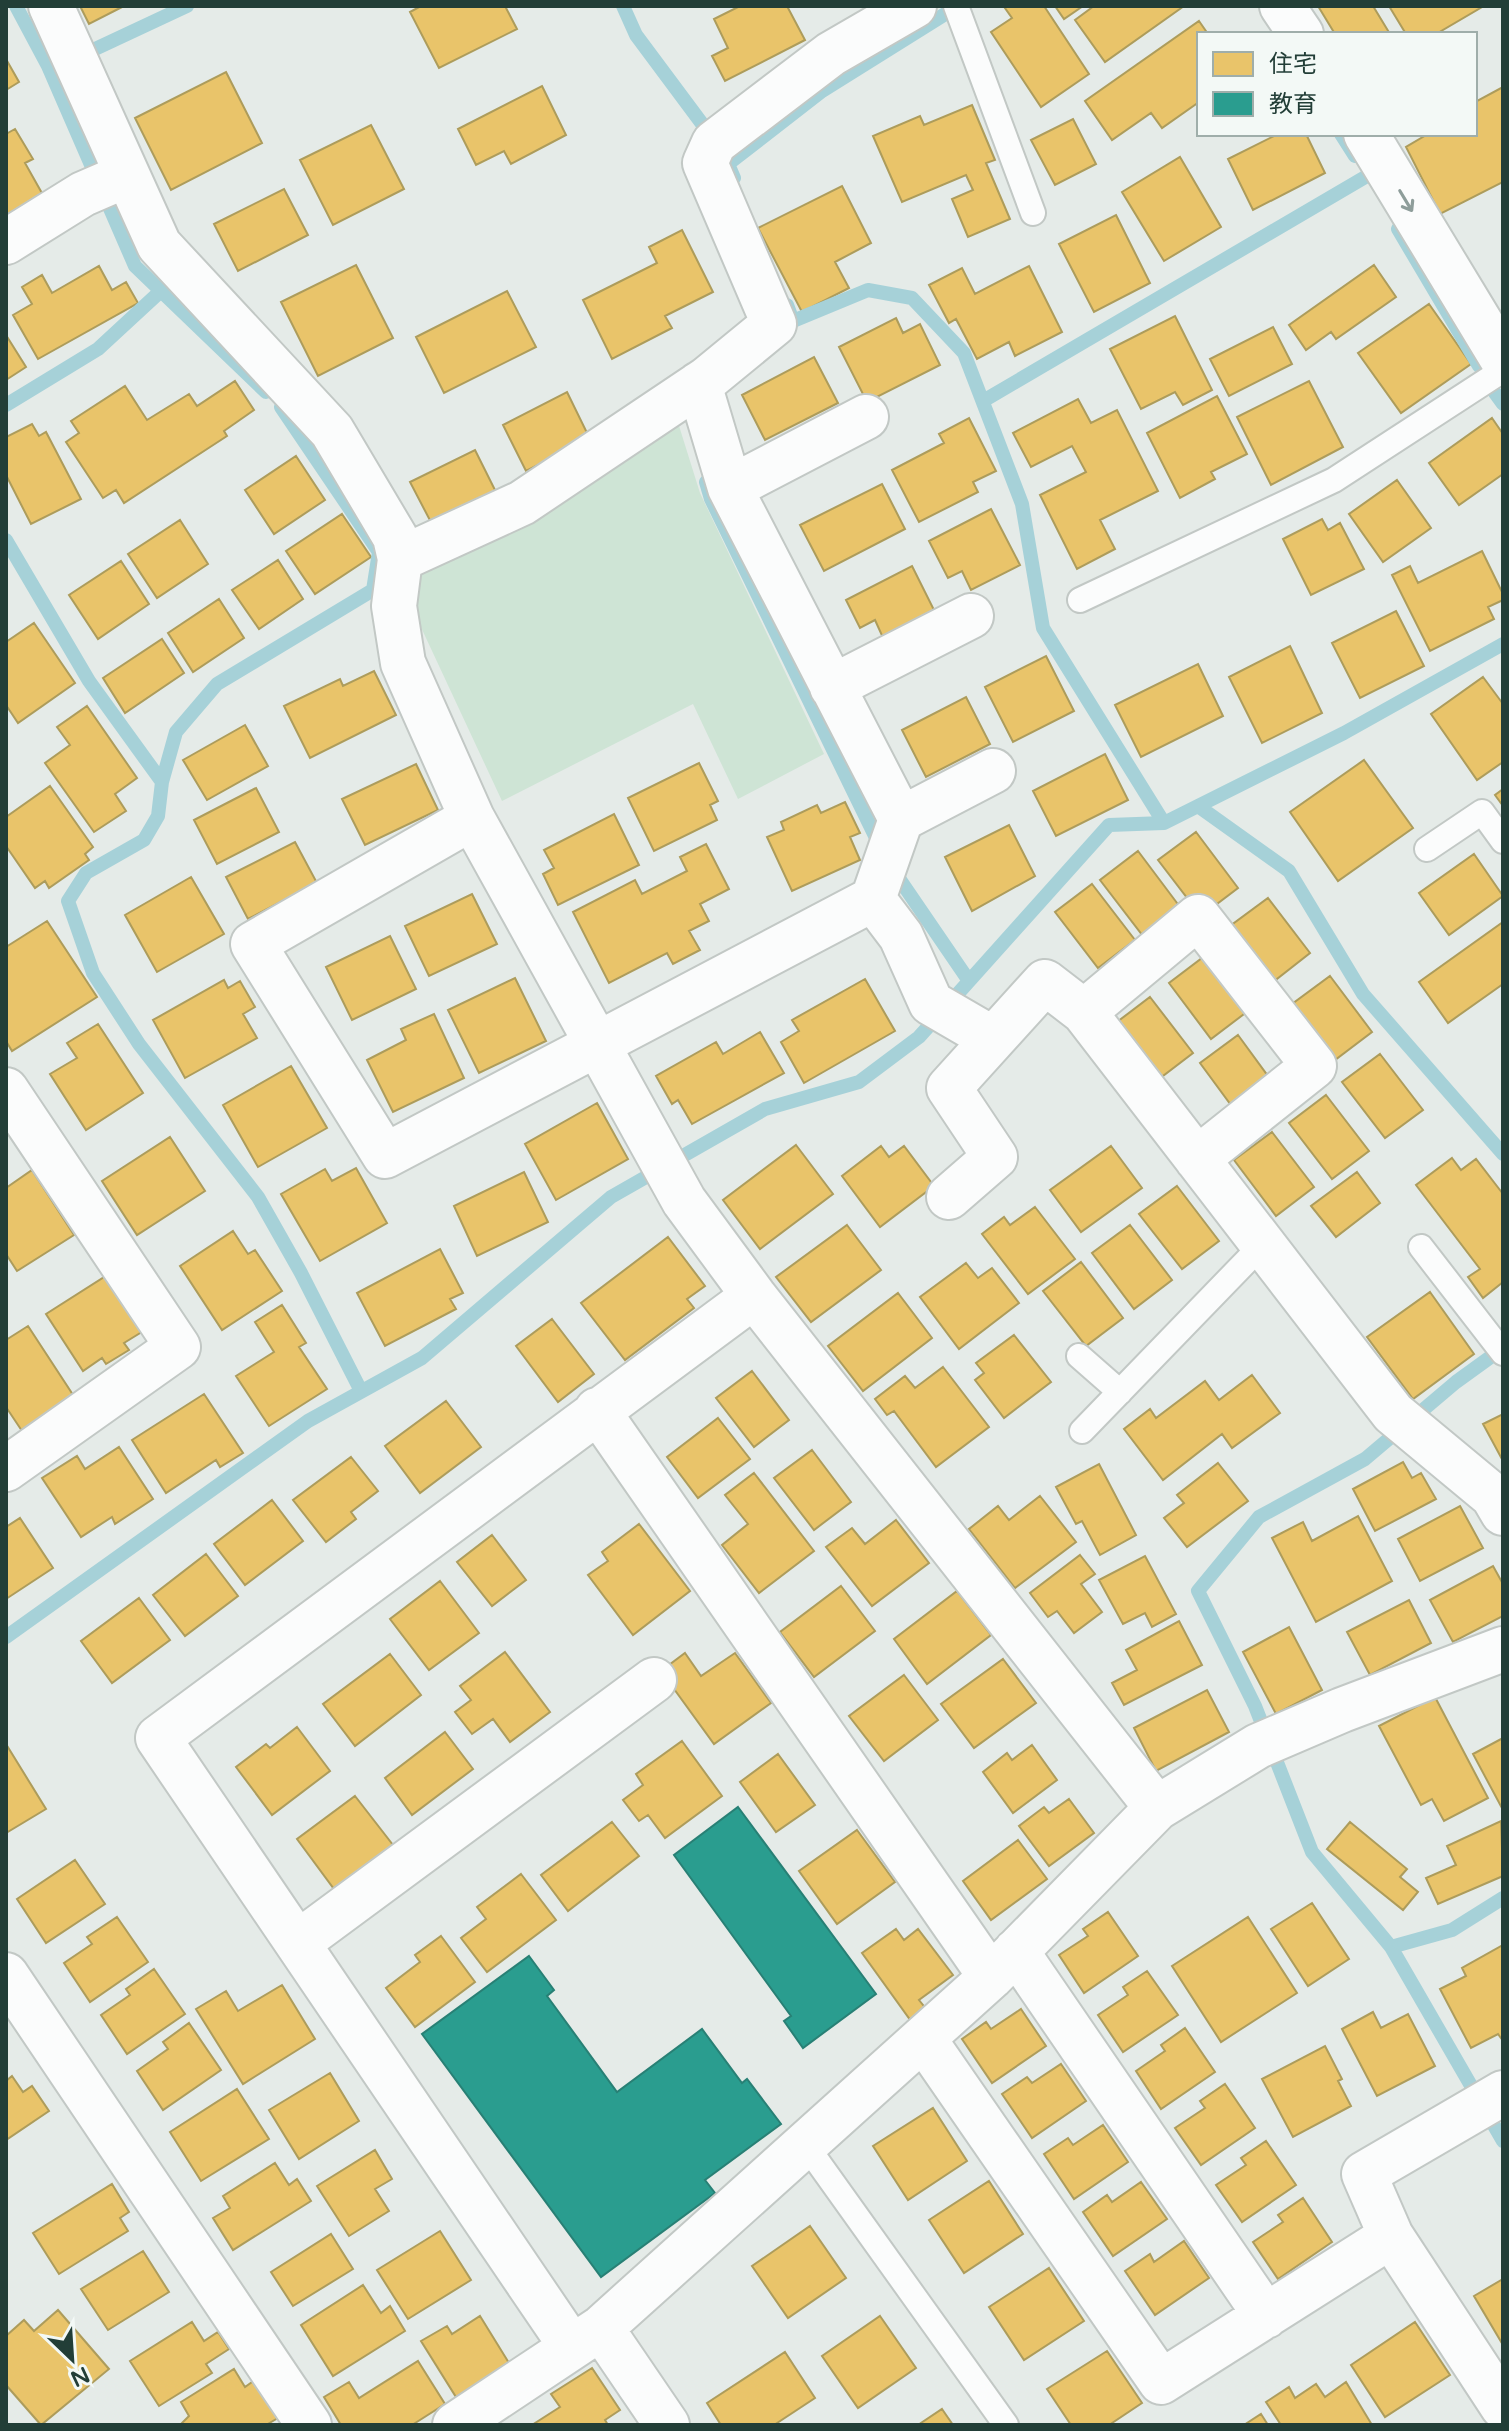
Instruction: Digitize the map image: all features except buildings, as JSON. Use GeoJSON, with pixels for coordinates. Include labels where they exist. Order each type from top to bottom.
{"type":"FeatureCollection","features":[{"type":"Feature","properties":{"kind":"street"},"geometry":{"type":"LineString","coordinates":[[51,6],[108,184],[159,245],[332,431],[398,548],[394,606],[403,663],[472,818],[599,1042],[684,1201],[754,1296],[1157,1808]]}},
{"type":"Feature","properties":{"kind":"street"},"geometry":{"type":"LineString","coordinates":[[398,548],[522,503],[699,384],[774,324],[705,163],[714,143],[831,54],[914,6]]}},
{"type":"Feature","properties":{"kind":"street"},"geometry":{"type":"LineString","coordinates":[[1282,6],[1300,32]]}},
{"type":"Feature","properties":{"kind":"street"},"geometry":{"type":"LineString","coordinates":[[1367,136],[1503,360]]}},
{"type":"Feature","properties":{"kind":"street"},"geometry":{"type":"LineString","coordinates":[[6,242],[108,184]]}},
{"type":"Feature","properties":{"kind":"street"},"geometry":{"type":"LineString","coordinates":[[699,384],[730,488],[901,819]]}},
{"type":"Feature","properties":{"kind":"street"},"geometry":{"type":"LineString","coordinates":[[730,488],[866,417]]}},
{"type":"Feature","properties":{"kind":"street"},"geometry":{"type":"LineString","coordinates":[[832,687],[971,616]]}},
{"type":"Feature","properties":{"kind":"street"},"geometry":{"type":"LineString","coordinates":[[472,818],[253,944],[385,1156],[873,899],[901,819],[993,771]]}},
{"type":"Feature","properties":{"kind":"street"},"geometry":{"type":"LineString","coordinates":[[873,899],[901,936],[944,1010],[993,1039]]}},
{"type":"Feature","properties":{"kind":"street"},"geometry":{"type":"LineString","coordinates":[[1084,1012],[1198,917],[1314,1066],[1197,1159]]}},
{"type":"Feature","properties":{"kind":"street"},"geometry":{"type":"LineString","coordinates":[[949,1197],[995,1157],[949,1088],[1045,982],[1084,1012],[1405,1422],[1493,1496],[1503,1513]]}},
{"type":"Feature","properties":{"kind":"street"},"geometry":{"type":"LineString","coordinates":[[6,1090],[178,1347],[6,1469]]}},
{"type":"Feature","properties":{"kind":"street"},"geometry":{"type":"LineString","coordinates":[[667,2425],[586,2337],[299,1942],[158,1738],[754,1296]]}},
{"type":"Feature","properties":{"kind":"street"},"geometry":{"type":"LineString","coordinates":[[597,1410],[1266,2316]]}},
{"type":"Feature","properties":{"kind":"street"},"geometry":{"type":"LineString","coordinates":[[455,2425],[586,2337],[1004,1964],[1157,1808],[1271,1741],[1503,1649]]}},
{"type":"Feature","properties":{"kind":"street"},"geometry":{"type":"LineString","coordinates":[[299,1942],[654,1680]]}},
{"type":"Feature","properties":{"kind":"street"},"geometry":{"type":"LineString","coordinates":[[6,1975],[309,2425]]}},
{"type":"Feature","properties":{"kind":"street"},"geometry":{"type":"LineString","coordinates":[[923,2038],[1161,2382],[1391,2236]]}},
{"type":"Feature","properties":{"kind":"street"},"geometry":{"type":"LineString","coordinates":[[1488,2102],[1364,2174],[1391,2236],[1503,2407]]}},
{"type":"Feature","properties":{"kind":"lane"},"geometry":{"type":"LineString","coordinates":[[959,12],[1033,213]]}},
{"type":"Feature","properties":{"kind":"lane"},"geometry":{"type":"LineString","coordinates":[[1080,600],[1334,480],[1503,370]]}},
{"type":"Feature","properties":{"kind":"lane"},"geometry":{"type":"LineString","coordinates":[[1427,849],[1482,812],[1503,841]]}},
{"type":"Feature","properties":{"kind":"lane"},"geometry":{"type":"LineString","coordinates":[[1082,1431],[1263,1244]]}},
{"type":"Feature","properties":{"kind":"lane"},"geometry":{"type":"LineString","coordinates":[[1421,1247],[1498,1346]]}},
{"type":"Feature","properties":{"kind":"lane"},"geometry":{"type":"LineString","coordinates":[[1079,1356],[1120,1392]]}},
{"type":"Feature","properties":{"kind":"lane"},"geometry":{"type":"LineString","coordinates":[[805,2144],[1006,2425]]}},
{"type":"Feature","properties":{"kind":"green space"},"geometry":{"type":"Polygon","coordinates":[[[670,397],[700,493],[824,754],[738,799],[693,704],[502,801],[412,608],[411,546],[670,397]]]}},
{"type":"Feature","properties":{"kind":"waterway"},"geometry":{"type":"LineString","coordinates":[[16,6],[48,66],[135,266],[266,392]]}},
{"type":"Feature","properties":{"kind":"waterway"},"geometry":{"type":"LineString","coordinates":[[95,49],[187,6]]}},
{"type":"Feature","properties":{"kind":"waterway"},"geometry":{"type":"LineString","coordinates":[[623,6],[636,35],[703,125]]}},
{"type":"Feature","properties":{"kind":"waterway"},"geometry":{"type":"LineString","coordinates":[[734,178],[728,164],[822,91],[958,6]]}},
{"type":"Feature","properties":{"kind":"waterway"},"geometry":{"type":"LineString","coordinates":[[1342,136],[1355,156]]}},
{"type":"Feature","properties":{"kind":"waterway"},"geometry":{"type":"LineString","coordinates":[[983,401],[1367,176]]}},
{"type":"Feature","properties":{"kind":"waterway"},"geometry":{"type":"LineString","coordinates":[[1398,229],[1479,366]]}},
{"type":"Feature","properties":{"kind":"waterway"},"geometry":{"type":"LineString","coordinates":[[6,405],[98,349],[163,289]]}},
{"type":"Feature","properties":{"kind":"waterway"},"geometry":{"type":"LineString","coordinates":[[787,305],[793,321],[868,290],[912,298],[964,353],[1022,504],[1043,628],[1164,823]]}},
{"type":"Feature","properties":{"kind":"waterway"},"geometry":{"type":"LineString","coordinates":[[1495,393],[1503,404]]}},
{"type":"Feature","properties":{"kind":"waterway"},"geometry":{"type":"LineString","coordinates":[[281,407],[379,552],[373,590],[217,684],[176,732],[162,782],[158,816],[144,840],[86,873],[68,901],[93,973],[139,1044],[258,1197],[361,1391]]}},
{"type":"Feature","properties":{"kind":"waterway"},"geometry":{"type":"LineString","coordinates":[[706,482],[711,499],[878,842]]}},
{"type":"Feature","properties":{"kind":"waterway"},"geometry":{"type":"LineString","coordinates":[[6,540],[89,681],[162,782]]}},
{"type":"Feature","properties":{"kind":"waterway"},"geometry":{"type":"LineString","coordinates":[[6,1637],[308,1421],[422,1358],[611,1197],[765,1109],[859,1082],[919,1037],[1109,825],[1164,823],[1344,733],[1503,644]]}},
{"type":"Feature","properties":{"kind":"waterway"},"geometry":{"type":"LineString","coordinates":[[1198,806],[1289,871],[1363,994],[1503,1154]]}},
{"type":"Feature","properties":{"kind":"waterway"},"geometry":{"type":"LineString","coordinates":[[900,880],[969,981]]}},
{"type":"Feature","properties":{"kind":"waterway"},"geometry":{"type":"LineString","coordinates":[[1503,1348],[1456,1382],[1365,1459],[1259,1517],[1198,1591],[1255,1706],[1312,1852],[1391,1947],[1452,1930],[1503,1898]]}},
{"type":"Feature","properties":{"kind":"waterway"},"geometry":{"type":"LineString","coordinates":[[1391,1947],[1503,2141]]}}]}
